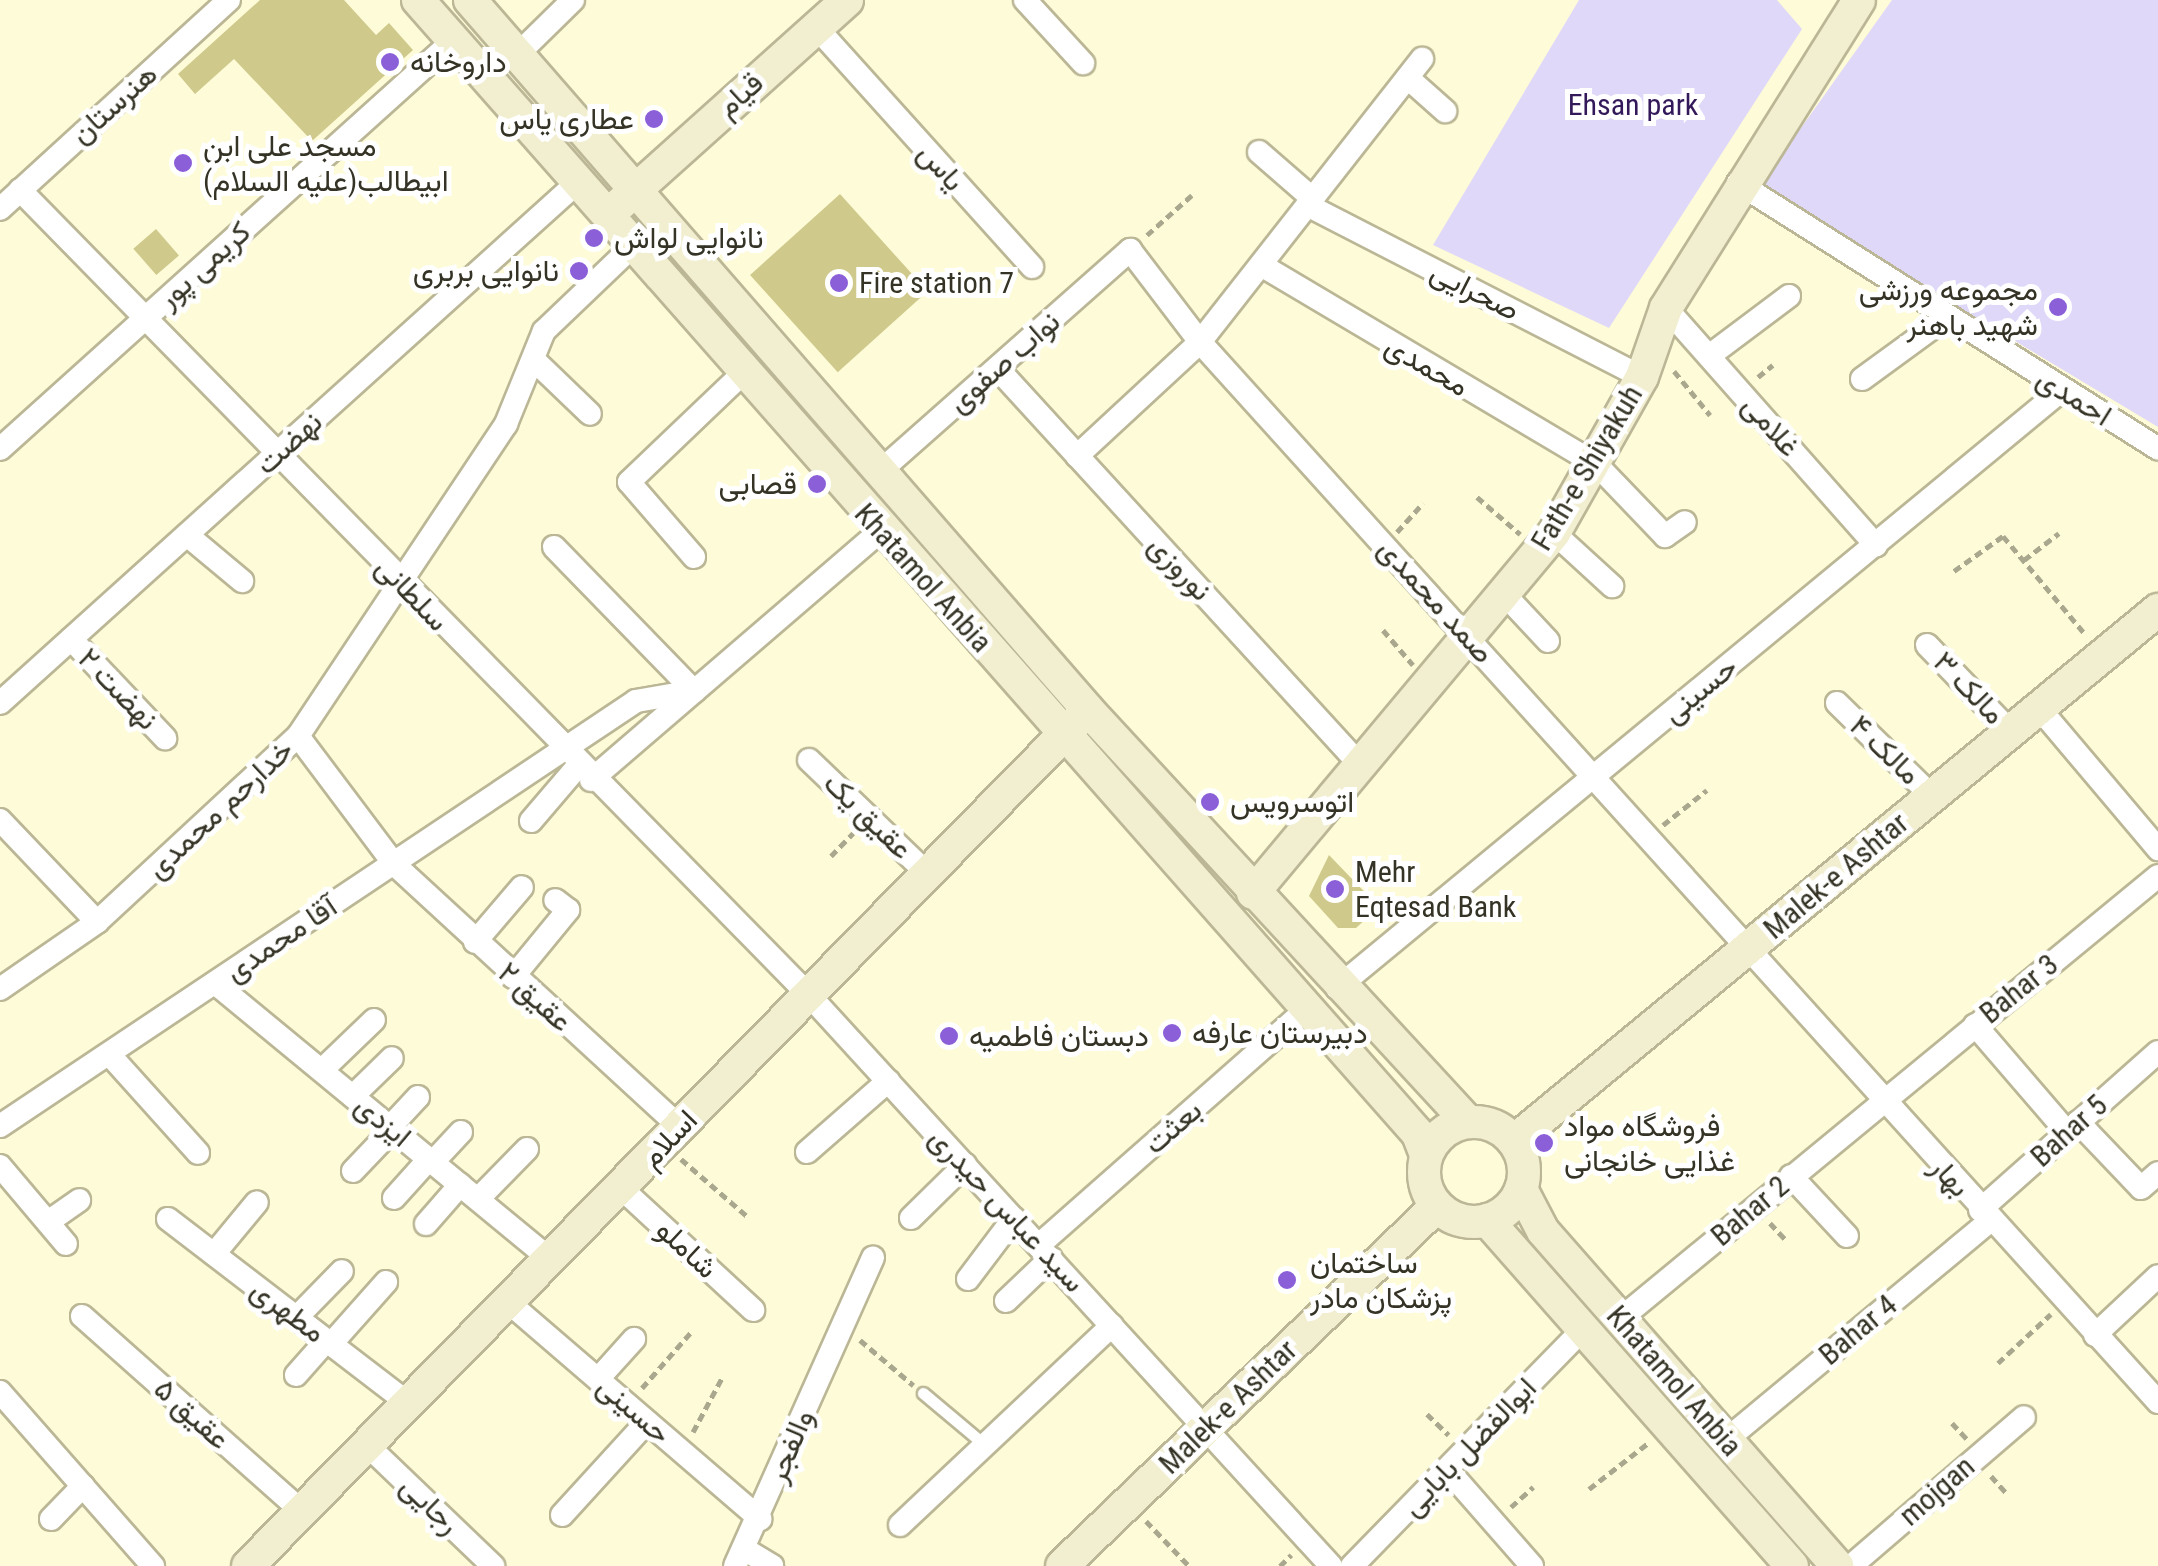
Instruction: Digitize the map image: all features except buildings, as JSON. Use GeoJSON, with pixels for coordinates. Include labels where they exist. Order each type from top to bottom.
{"type":"FeatureCollection","features":[{"type":"Feature","properties":{"kind":"main road","name":"Khatamol Anbia"},"geometry":{"type":"LineString","coordinates":[[418,0],[880,531],[1418,1134],[1426,1155]]}},
{"type":"Feature","properties":{"kind":"main road","name":"Khatamol Anbia"},"geometry":{"type":"LineString","coordinates":[[470,0],[1088,710],[1337,988],[1468,1122]]}},
{"type":"Feature","properties":{"kind":"main road","name":"قیام"},"geometry":{"type":"LineString","coordinates":[[606,217],[847,0]]}},
{"type":"Feature","properties":{"kind":"main road","name":"Fath-e Shiyakuh"},"geometry":{"type":"LineString","coordinates":[[1254,893],[1363,768],[1547,541],[1596,464],[1642,378],[1666,308],[1738,183],[1859,0]]}},
{"type":"Feature","properties":{"kind":"main road","name":"Malek-e Ashtar"},"geometry":{"type":"LineString","coordinates":[[1514,1141],[2158,610]]}},
{"type":"Feature","properties":{"kind":"main road","name":"اسلام"},"geometry":{"type":"LineString","coordinates":[[252,1565],[1088,710]]}},
{"type":"Feature","properties":{"kind":"main road"},"geometry":{"type":"LineString","coordinates":[[1468,1122],[1514,1141],[1521,1188],[1487,1220],[1460,1220],[1437,1206],[1424,1182],[1426,1155],[1442,1132],[1468,1122]]}},
{"type":"Feature","properties":{"kind":"main road","name":"Khatamol Anbia"},"geometry":{"type":"LineString","coordinates":[[1521,1188],[1543,1232],[1836,1566]]}},
{"type":"Feature","properties":{"kind":"main road","name":"Malek-e Ashtar"},"geometry":{"type":"LineString","coordinates":[[1062,1566],[1437,1206]]}},
{"type":"Feature","properties":{"kind":"main road","name":"Khatamol Anbia"},"geometry":{"type":"LineString","coordinates":[[1487,1220],[1792,1566]]}},
{"type":"Feature","properties":{"kind":"street","name":"هنرستان"},"geometry":{"type":"LineString","coordinates":[[0,209],[228,0]]}},
{"type":"Feature","properties":{"kind":"street"},"geometry":{"type":"LineString","coordinates":[[518,54],[572,0]]}},
{"type":"Feature","properties":{"kind":"street"},"geometry":{"type":"LineString","coordinates":[[1025,0],[1084,63]]}},
{"type":"Feature","properties":{"kind":"street","name":"یاس"},"geometry":{"type":"LineString","coordinates":[[816,27],[1032,267]]}},
{"type":"Feature","properties":{"kind":"street","name":"کریمی پور"},"geometry":{"type":"LineString","coordinates":[[0,449],[452,41]]}},
{"type":"Feature","properties":{"kind":"street"},"geometry":{"type":"LineString","coordinates":[[1077,456],[1200,342],[1415,68],[1444,111]]}},
{"type":"Feature","properties":{"kind":"street","name":"صحرایی"},"geometry":{"type":"LineString","coordinates":[[1258,152],[1310,202],[1642,378]]}},
{"type":"Feature","properties":{"kind":"street","name":"نهضت"},"geometry":{"type":"LineString","coordinates":[[0,704],[577,183]]}},
{"type":"Feature","properties":{"kind":"street","name":"احمدی"},"geometry":{"type":"LineString","coordinates":[[1738,183],[2158,449]]}},
{"type":"Feature","properties":{"kind":"street","name":"سلطانی"},"geometry":{"type":"LineString","coordinates":[[20,190],[577,766],[808,994]]}},
{"type":"Feature","properties":{"kind":"street","name":"خدارحم محمدی"},"geometry":{"type":"LineString","coordinates":[[0,989],[97,922],[298,736],[399,578],[506,424],[553,319],[632,246]]}},
{"type":"Feature","properties":{"kind":"street","name":"نواب صفوی"},"geometry":{"type":"LineString","coordinates":[[878,473],[1130,250]]}},
{"type":"Feature","properties":{"kind":"street","name":"صمد محمدی"},"geometry":{"type":"LineString","coordinates":[[1130,250],[1200,342],[1748,948]]}},
{"type":"Feature","properties":{"kind":"street","name":"محمدی"},"geometry":{"type":"LineString","coordinates":[[1261,265],[1596,464],[1665,536],[1685,522]]}},
{"type":"Feature","properties":{"kind":"street"},"geometry":{"type":"LineString","coordinates":[[1709,356],[1788,296]]}},
{"type":"Feature","properties":{"kind":"street","name":"غلامی"},"geometry":{"type":"LineString","coordinates":[[1666,308],[1876,545]]}},
{"type":"Feature","properties":{"kind":"street"},"geometry":{"type":"LineString","coordinates":[[1862,380],[1947,317]]}},
{"type":"Feature","properties":{"kind":"street"},"geometry":{"type":"LineString","coordinates":[[535,361],[590,414]]}},
{"type":"Feature","properties":{"kind":"street","name":"نوروزی"},"geometry":{"type":"LineString","coordinates":[[996,368],[1363,768]]}},
{"type":"Feature","properties":{"kind":"street"},"geometry":{"type":"LineString","coordinates":[[694,557],[629,482],[743,373]]}},
{"type":"Feature","properties":{"kind":"street","name":"حسینی"},"geometry":{"type":"LineString","coordinates":[[1337,988],[2062,390]]}},
{"type":"Feature","properties":{"kind":"street"},"geometry":{"type":"LineString","coordinates":[[577,766],[694,691],[880,531]]}},
{"type":"Feature","properties":{"kind":"street"},"geometry":{"type":"LineString","coordinates":[[187,535],[242,581]]}},
{"type":"Feature","properties":{"kind":"street"},"geometry":{"type":"LineString","coordinates":[[1547,541],[1612,586]]}},
{"type":"Feature","properties":{"kind":"street"},"geometry":{"type":"LineString","coordinates":[[554,547],[694,691]]}},
{"type":"Feature","properties":{"kind":"street"},"geometry":{"type":"LineString","coordinates":[[1505,594],[1548,641]]}},
{"type":"Feature","properties":{"kind":"street","name":"نهضت ۲"},"geometry":{"type":"LineString","coordinates":[[71,639],[165,738]]}},
{"type":"Feature","properties":{"kind":"street","name":"مالک ۳"},"geometry":{"type":"LineString","coordinates":[[1927,645],[2011,732]]}},
{"type":"Feature","properties":{"kind":"street"},"geometry":{"type":"LineString","coordinates":[[530,821],[636,701],[694,691]]}},
{"type":"Feature","properties":{"kind":"street","name":"مالک ۴"},"geometry":{"type":"LineString","coordinates":[[1837,703],[1932,796]]}},
{"type":"Feature","properties":{"kind":"street"},"geometry":{"type":"LineString","coordinates":[[2039,708],[2153,834]]}},
{"type":"Feature","properties":{"kind":"street","name":"عقیق ۲"},"geometry":{"type":"LineString","coordinates":[[298,736],[394,864],[672,1136]]}},
{"type":"Feature","properties":{"kind":"street","name":"عقیق یک"},"geometry":{"type":"LineString","coordinates":[[809,760],[927,873]]}},
{"type":"Feature","properties":{"kind":"street","name":"آقا محمدی"},"geometry":{"type":"LineString","coordinates":[[0,1126],[394,864],[577,766]]}},
{"type":"Feature","properties":{"kind":"street"},"geometry":{"type":"LineString","coordinates":[[0,820],[97,922]]}},
{"type":"Feature","properties":{"kind":"street","name":"Bahar 3"},"geometry":{"type":"LineString","coordinates":[[1880,1102],[2158,876]]}},
{"type":"Feature","properties":{"kind":"street"},"geometry":{"type":"LineString","coordinates":[[475,942],[522,887]]}},
{"type":"Feature","properties":{"kind":"street"},"geometry":{"type":"LineString","coordinates":[[513,977],[568,910],[555,900]]}},
{"type":"Feature","properties":{"kind":"street","name":"بهار"},"geometry":{"type":"LineString","coordinates":[[1748,948],[1880,1102],[2158,1402]]}},
{"type":"Feature","properties":{"kind":"street","name":"ایزدی"},"geometry":{"type":"LineString","coordinates":[[215,983],[550,1260]]}},
{"type":"Feature","properties":{"kind":"street","name":"سید عباس حیدری"},"geometry":{"type":"LineString","coordinates":[[808,994],[1331,1566]]}},
{"type":"Feature","properties":{"kind":"street","name":"بعثت"},"geometry":{"type":"LineString","coordinates":[[1006,1300],[1045,1251],[1306,1009]]}},
{"type":"Feature","properties":{"kind":"street"},"geometry":{"type":"LineString","coordinates":[[322,1070],[374,1020]]}},
{"type":"Feature","properties":{"kind":"street"},"geometry":{"type":"LineString","coordinates":[[1976,1024],[2073,1127],[2141,1188],[2158,1172]]}},
{"type":"Feature","properties":{"kind":"street","name":"Bahar 5"},"geometry":{"type":"LineString","coordinates":[[1985,1215],[2073,1127],[2158,1052]]}},
{"type":"Feature","properties":{"kind":"street"},"geometry":{"type":"LineString","coordinates":[[109,1054],[198,1152]]}},
{"type":"Feature","properties":{"kind":"street"},"geometry":{"type":"LineString","coordinates":[[353,1096],[392,1058]]}},
{"type":"Feature","properties":{"kind":"street"},"geometry":{"type":"LineString","coordinates":[[806,1152],[888,1081]]}},
{"type":"Feature","properties":{"kind":"street"},"geometry":{"type":"LineString","coordinates":[[353,1172],[418,1096]]}},
{"type":"Feature","properties":{"kind":"street","name":"Bahar 2"},"geometry":{"type":"LineString","coordinates":[[1620,1319],[1880,1102]]}},
{"type":"Feature","properties":{"kind":"street"},"geometry":{"type":"LineString","coordinates":[[394,1198],[460,1132]]}},
{"type":"Feature","properties":{"kind":"street"},"geometry":{"type":"LineString","coordinates":[[426,1224],[527,1149]]}},
{"type":"Feature","properties":{"kind":"street"},"geometry":{"type":"LineString","coordinates":[[911,1218],[965,1164]]}},
{"type":"Feature","properties":{"kind":"street"},"geometry":{"type":"LineString","coordinates":[[0,1166],[66,1244]]}},
{"type":"Feature","properties":{"kind":"street"},"geometry":{"type":"LineString","coordinates":[[1792,1176],[1847,1236]]}},
{"type":"Feature","properties":{"kind":"street","name":"شاملو"},"geometry":{"type":"LineString","coordinates":[[621,1188],[753,1310]]}},
{"type":"Feature","properties":{"kind":"street"},"geometry":{"type":"LineString","coordinates":[[48,1222],[79,1200]]}},
{"type":"Feature","properties":{"kind":"street"},"geometry":{"type":"LineString","coordinates":[[214,1254],[257,1202]]}},
{"type":"Feature","properties":{"kind":"street","name":"Bahar 4"},"geometry":{"type":"LineString","coordinates":[[1726,1440],[1985,1215]]}},
{"type":"Feature","properties":{"kind":"street"},"geometry":{"type":"LineString","coordinates":[[968,1279],[1014,1218]]}},
{"type":"Feature","properties":{"kind":"street","name":"مطهری"},"geometry":{"type":"LineString","coordinates":[[168,1219],[408,1402]]}},
{"type":"Feature","properties":{"kind":"street","name":"والفجر"},"geometry":{"type":"LineString","coordinates":[[740,1557],[873,1257]]}},
{"type":"Feature","properties":{"kind":"street"},"geometry":{"type":"LineString","coordinates":[[296,1317],[342,1270]]}},
{"type":"Feature","properties":{"kind":"street"},"geometry":{"type":"LineString","coordinates":[[2095,1335],[2158,1276]]}},
{"type":"Feature","properties":{"kind":"street"},"geometry":{"type":"LineString","coordinates":[[296,1375],[386,1282]]}},
{"type":"Feature","properties":{"kind":"street","name":"حسینی"},"geometry":{"type":"LineString","coordinates":[[508,1302],[760,1519]]}},
{"type":"Feature","properties":{"kind":"street","name":"عقیق ۵"},"geometry":{"type":"LineString","coordinates":[[82,1316],[302,1511]]}},
{"type":"Feature","properties":{"kind":"street"},"geometry":{"type":"LineString","coordinates":[[900,1525],[1112,1325]]}},
{"type":"Feature","properties":{"kind":"street","name":"ابوالفضل بابایی"},"geometry":{"type":"LineString","coordinates":[[1352,1566],[1584,1328]]}},
{"type":"Feature","properties":{"kind":"street"},"geometry":{"type":"LineString","coordinates":[[598,1380],[634,1339]]}},
{"type":"Feature","properties":{"kind":"street"},"geometry":{"type":"LineString","coordinates":[[0,1392],[154,1566]]}},
{"type":"Feature","properties":{"kind":"street","name":"mojgan"},"geometry":{"type":"LineString","coordinates":[[1851,1566],[2024,1417]]}},
{"type":"Feature","properties":{"kind":"street"},"geometry":{"type":"LineString","coordinates":[[562,1515],[607,1483],[647,1422]]}},
{"type":"Feature","properties":{"kind":"street","name":"رجایی"},"geometry":{"type":"LineString","coordinates":[[367,1445],[493,1566]]}},
{"type":"Feature","properties":{"kind":"street"},"geometry":{"type":"LineString","coordinates":[[1447,1470],[1532,1566]]}},
{"type":"Feature","properties":{"kind":"street"},"geometry":{"type":"LineString","coordinates":[[51,1519],[83,1486]]}},
{"type":"Feature","properties":{"kind":"street"},"geometry":{"type":"LineString","coordinates":[[740,1557],[772,1566]]}},
{"type":"Feature","properties":{"kind":"lane"},"geometry":{"type":"LineString","coordinates":[[923,1393],[985,1445]]}},
{"type":"Feature","properties":{"kind":"path"},"geometry":{"type":"LineString","coordinates":[[1130,250],[1192,194]]}},
{"type":"Feature","properties":{"kind":"path"},"geometry":{"type":"LineString","coordinates":[[1653,345],[1710,416]]}},
{"type":"Feature","properties":{"kind":"path"},"geometry":{"type":"LineString","coordinates":[[1476,497],[1547,541]]}},
{"type":"Feature","properties":{"kind":"path"},"geometry":{"type":"LineString","coordinates":[[1386,545],[1422,503]]}},
{"type":"Feature","properties":{"kind":"path"},"geometry":{"type":"LineString","coordinates":[[2024,560],[2059,534]]}},
{"type":"Feature","properties":{"kind":"path"},"geometry":{"type":"LineString","coordinates":[[1954,571],[2003,536],[2103,655]]}},
{"type":"Feature","properties":{"kind":"path"},"geometry":{"type":"LineString","coordinates":[[1383,630],[1431,686]]}},
{"type":"Feature","properties":{"kind":"path"},"geometry":{"type":"LineString","coordinates":[[1649,836],[1707,790]]}},
{"type":"Feature","properties":{"kind":"path"},"geometry":{"type":"LineString","coordinates":[[831,856],[869,817]]}},
{"type":"Feature","properties":{"kind":"path"},"geometry":{"type":"LineString","coordinates":[[672,1136],[748,1218]]}},
{"type":"Feature","properties":{"kind":"path"},"geometry":{"type":"LineString","coordinates":[[1998,1363],[2064,1302]]}},
{"type":"Feature","properties":{"kind":"path"},"geometry":{"type":"LineString","coordinates":[[842,1326],[923,1393]]}},
{"type":"Feature","properties":{"kind":"path"},"geometry":{"type":"LineString","coordinates":[[627,1405],[692,1331]]}},
{"type":"Feature","properties":{"kind":"path"},"geometry":{"type":"LineString","coordinates":[[680,1450],[723,1376]]}},
{"type":"Feature","properties":{"kind":"path"},"geometry":{"type":"LineString","coordinates":[[1427,1414],[1466,1450]]}},
{"type":"Feature","properties":{"kind":"path"},"geometry":{"type":"LineString","coordinates":[[1588,1489],[1670,1426]]}},
{"type":"Feature","properties":{"kind":"path"},"geometry":{"type":"LineString","coordinates":[[1494,1523],[1533,1487]]}},
{"type":"Feature","properties":{"kind":"path"},"geometry":{"type":"LineString","coordinates":[[1128,1502],[1189,1566]]}},
{"type":"Feature","properties":{"kind":"green space","name":"Ehsan park"},"geometry":{"type":"Polygon","coordinates":[[[1579,0],[1777,0],[1802,29],[1609,328],[1433,245],[1579,0]]]}},
{"type":"Feature","properties":{"kind":"green space","name":"مجموعه ورزشی شهید باهنر"},"geometry":{"type":"Polygon","coordinates":[[[1892,0],[2158,0],[2158,427],[1759,187],[1892,0]]]}},
{"type":"Feature","properties":{"kind":"place","name":"داروخانه"},"geometry":{"type":"Point","coordinates":[390,62]}},
{"type":"Feature","properties":{"kind":"place","name":"عطاری یاس"},"geometry":{"type":"Point","coordinates":[654,119]}},
{"type":"Feature","properties":{"kind":"place","name":"مسجد علی ابن ابیطالب(علیه السلام)"},"geometry":{"type":"Point","coordinates":[183,163]}},
{"type":"Feature","properties":{"kind":"place","name":"نانوایی لواش"},"geometry":{"type":"Point","coordinates":[594,238]}},
{"type":"Feature","properties":{"kind":"place","name":"نانوایی بربری"},"geometry":{"type":"Point","coordinates":[579,271]}},
{"type":"Feature","properties":{"kind":"place","name":"Fire station 7"},"geometry":{"type":"Point","coordinates":[839,283]}},
{"type":"Feature","properties":{"kind":"place","name":"مجموعه ورزشی شهید باهنر"},"geometry":{"type":"Point","coordinates":[2058,307]}},
{"type":"Feature","properties":{"kind":"place","name":"قصابی"},"geometry":{"type":"Point","coordinates":[817,484]}},
{"type":"Feature","properties":{"kind":"place","name":"اتوسرویس"},"geometry":{"type":"Point","coordinates":[1210,802]}},
{"type":"Feature","properties":{"kind":"place","name":"Mehr Eqtesad Bank"},"geometry":{"type":"Point","coordinates":[1335,889]}},
{"type":"Feature","properties":{"kind":"place","name":"دبیرستان عارفه"},"geometry":{"type":"Point","coordinates":[1172,1033]}},
{"type":"Feature","properties":{"kind":"place","name":"دبستان فاطمیه"},"geometry":{"type":"Point","coordinates":[949,1036]}},
{"type":"Feature","properties":{"kind":"place","name":"فروشگاه مواد غذایی خانجانی"},"geometry":{"type":"Point","coordinates":[1544,1143]}},
{"type":"Feature","properties":{"kind":"place","name":"ساختمان پزشکان مادر"},"geometry":{"type":"Point","coordinates":[1287,1280]}}]}
